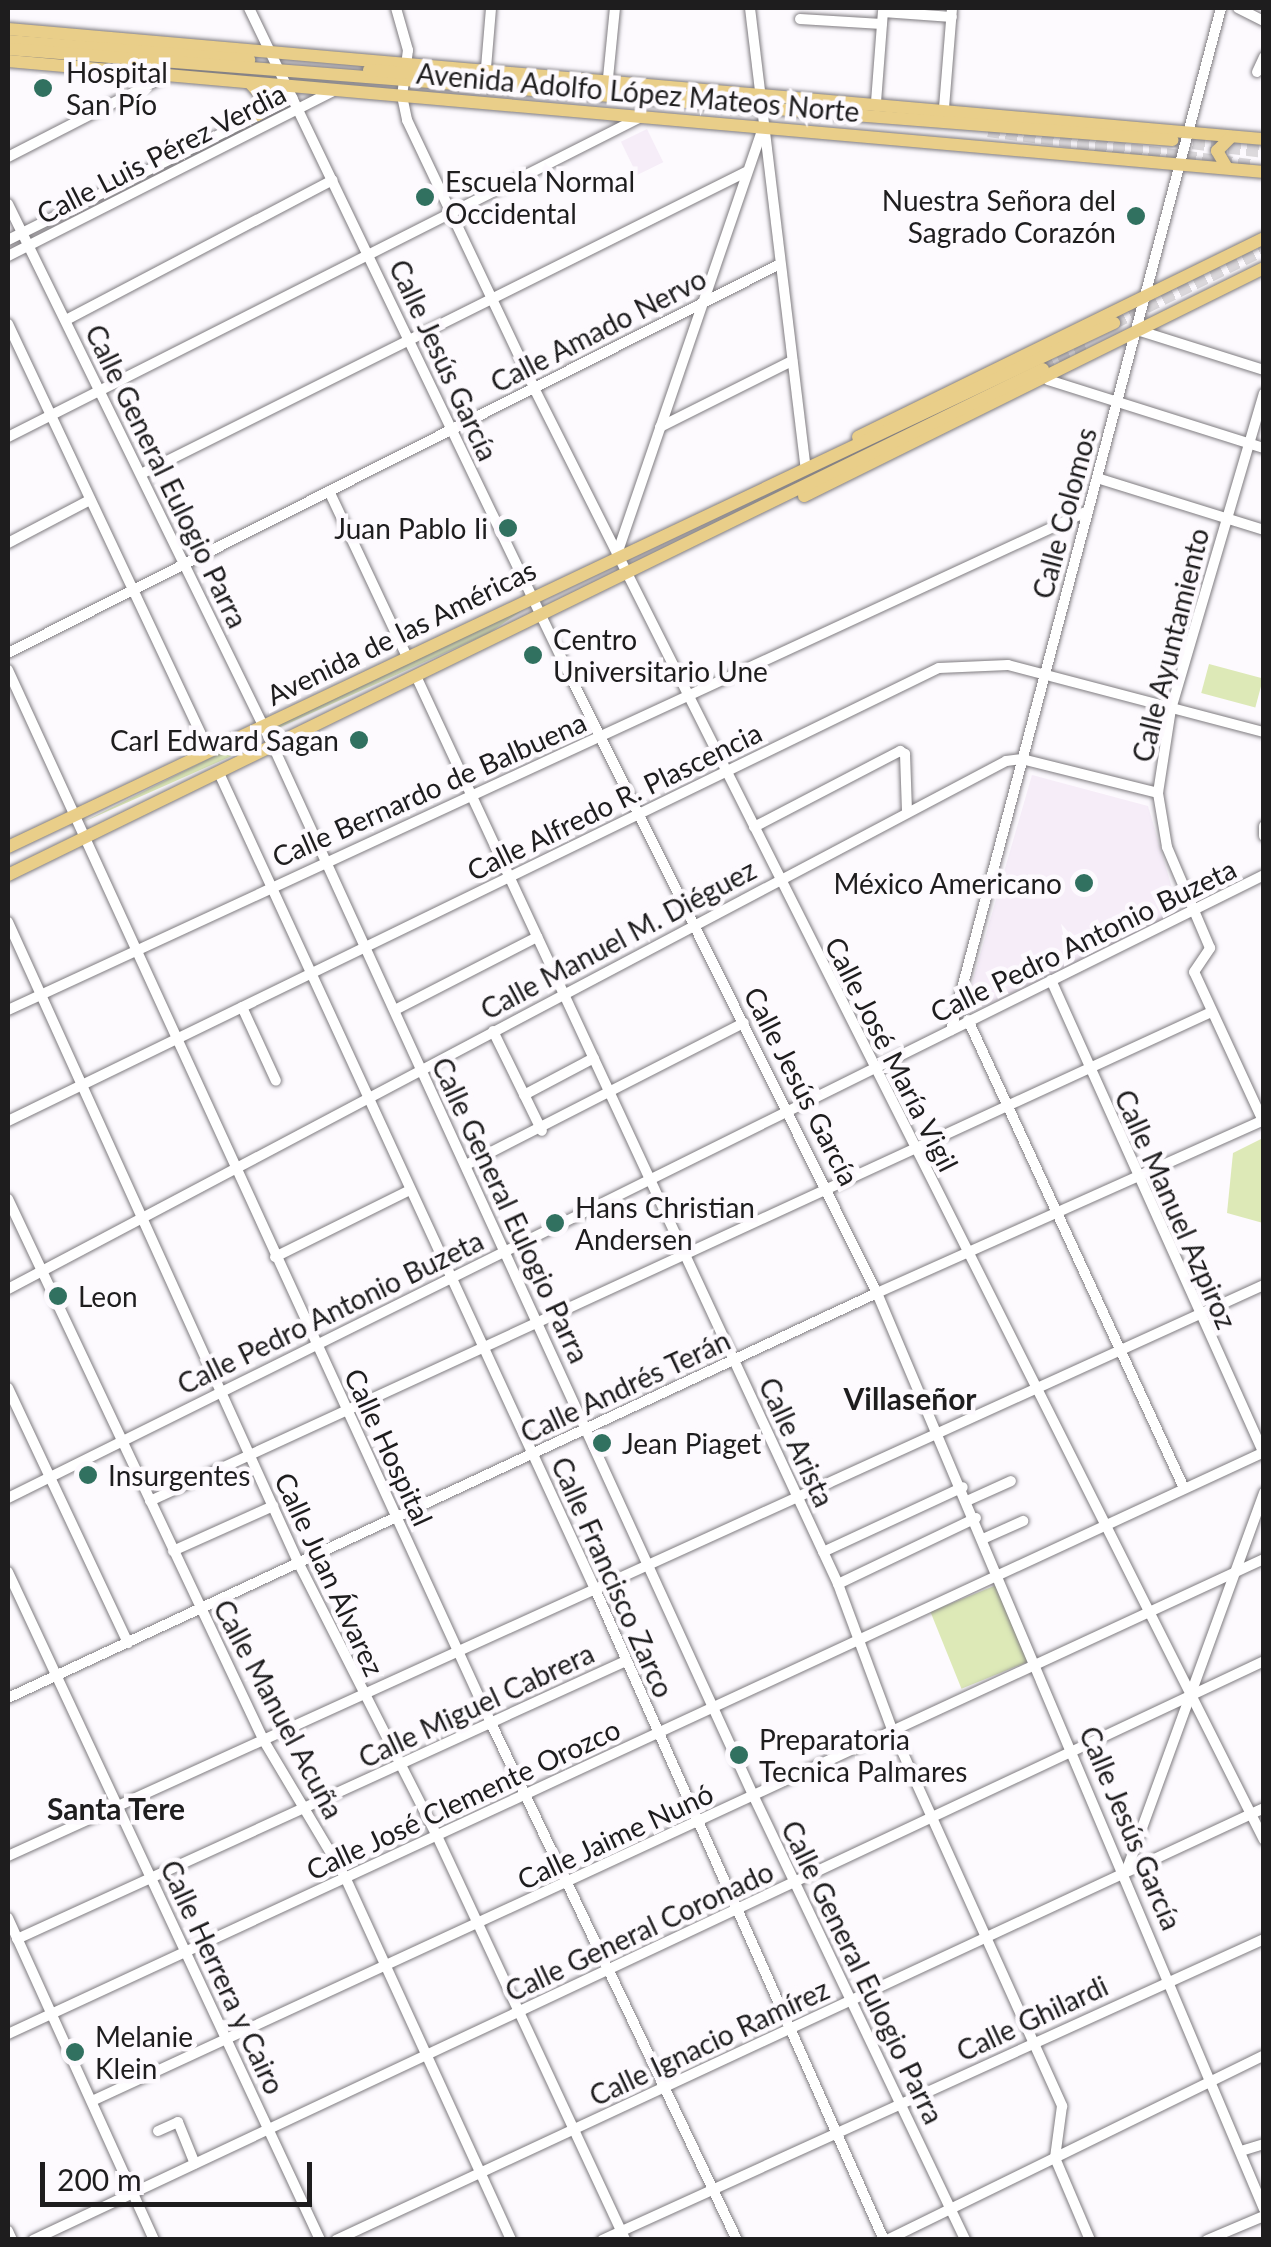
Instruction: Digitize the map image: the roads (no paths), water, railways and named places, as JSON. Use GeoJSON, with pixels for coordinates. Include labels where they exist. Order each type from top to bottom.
{"type":"FeatureCollection","features":[{"type":"Feature","properties":{"kind":"main road","name":"Avenida Adolfo López Mateos Norte"},"geometry":{"type":"LineString","coordinates":[[8,25],[502,90],[1172,140]]}},
{"type":"Feature","properties":{"kind":"main road","name":"Avenida Adolfo López Mateos Norte"},"geometry":{"type":"LineString","coordinates":[[8,40],[171,59]]}},
{"type":"Feature","properties":{"kind":"main road"},"geometry":{"type":"LineString","coordinates":[[140,40],[203,82]]}},
{"type":"Feature","properties":{"kind":"main road","name":"Avenida Adolfo López Mateos Norte"},"geometry":{"type":"LineString","coordinates":[[8,50],[275,61]]}},
{"type":"Feature","properties":{"kind":"main road","name":"Avenida Adolfo López Mateos Norte"},"geometry":{"type":"LineString","coordinates":[[8,60],[252,84],[293,98],[486,68],[1264,139]]}},
{"type":"Feature","properties":{"kind":"main road","name":"Avenida Adolfo López Mateos Norte"},"geometry":{"type":"LineString","coordinates":[[407,79],[430,97],[532,109],[1264,172]]}},
{"type":"Feature","properties":{"kind":"main road","name":"Avenida Adolfo López Mateos Norte"},"geometry":{"type":"LineString","coordinates":[[407,79],[741,99]]}},
{"type":"Feature","properties":{"kind":"main road"},"geometry":{"type":"LineString","coordinates":[[252,84],[264,98],[258,115]]}},
{"type":"Feature","properties":{"kind":"main road"},"geometry":{"type":"LineString","coordinates":[[457,100],[502,90]]}},
{"type":"Feature","properties":{"kind":"main road"},"geometry":{"type":"LineString","coordinates":[[532,109],[583,98]]}},
{"type":"Feature","properties":{"kind":"main road"},"geometry":{"type":"LineString","coordinates":[[814,113],[890,140]]}},
{"type":"Feature","properties":{"kind":"main road"},"geometry":{"type":"LineString","coordinates":[[1230,169],[1217,151],[1231,136]]}},
{"type":"Feature","properties":{"kind":"main road","name":"Avenida de las Américas"},"geometry":{"type":"LineString","coordinates":[[812,465],[900,414],[1264,238]]}},
{"type":"Feature","properties":{"kind":"main road","name":"Avenida de las Américas"},"geometry":{"type":"LineString","coordinates":[[8,875],[626,573],[764,508],[795,500],[1264,268]]}},
{"type":"Feature","properties":{"kind":"main road","name":"Avenida de las Américas"},"geometry":{"type":"LineString","coordinates":[[8,847],[617,554],[1114,324]]}},
{"type":"Feature","properties":{"kind":"street","name":"Calle Jesús García"},"geometry":{"type":"LineString","coordinates":[[249,8],[599,736],[878,1292],[1074,1749],[1264,2212]]}},
{"type":"Feature","properties":{"kind":"street","name":"Calle José María Vigil"},"geometry":{"type":"LineString","coordinates":[[396,8],[407,79],[452,212],[534,388],[1264,1840]]}},
{"type":"Feature","properties":{"kind":"street"},"geometry":{"type":"LineString","coordinates":[[486,68],[491,8]]}},
{"type":"Feature","properties":{"kind":"street"},"geometry":{"type":"LineString","coordinates":[[608,78],[615,8]]}},
{"type":"Feature","properties":{"kind":"street"},"geometry":{"type":"LineString","coordinates":[[750,8],[792,361],[812,465]]}},
{"type":"Feature","properties":{"kind":"street","name":"Calle Colomos"},"geometry":{"type":"LineString","coordinates":[[951,1030],[1221,8]]}},
{"type":"Feature","properties":{"kind":"street"},"geometry":{"type":"LineString","coordinates":[[1238,8],[1264,21]]}},
{"type":"Feature","properties":{"kind":"street"},"geometry":{"type":"LineString","coordinates":[[800,18],[826,14],[883,18],[952,12],[944,108]]}},
{"type":"Feature","properties":{"kind":"street"},"geometry":{"type":"LineString","coordinates":[[876,102],[883,18]]}},
{"type":"Feature","properties":{"kind":"street"},"geometry":{"type":"LineString","coordinates":[[1257,72],[1264,58]]}},
{"type":"Feature","properties":{"kind":"street"},"geometry":{"type":"LineString","coordinates":[[8,157],[162,78]]}},
{"type":"Feature","properties":{"kind":"street","name":"Calle Luis Pérez Verdia"},"geometry":{"type":"LineString","coordinates":[[8,240],[293,98],[335,90]]}},
{"type":"Feature","properties":{"kind":"street","name":"Calle Luis Pérez Verdia"},"geometry":{"type":"LineString","coordinates":[[8,256],[293,98]]}},
{"type":"Feature","properties":{"kind":"street"},"geometry":{"type":"LineString","coordinates":[[8,437],[642,116]]}},
{"type":"Feature","properties":{"kind":"street"},"geometry":{"type":"LineString","coordinates":[[617,554],[764,127]]}},
{"type":"Feature","properties":{"kind":"street"},"geometry":{"type":"LineString","coordinates":[[141,474],[408,336],[746,172]]}},
{"type":"Feature","properties":{"kind":"street"},"geometry":{"type":"LineString","coordinates":[[66,320],[332,180]]}},
{"type":"Feature","properties":{"kind":"street","name":"Calle General Eulogio Parra"},"geometry":{"type":"LineString","coordinates":[[8,204],[273,746],[713,1709],[965,2240]]}},
{"type":"Feature","properties":{"kind":"street","name":"Calle Amado Nervo"},"geometry":{"type":"LineString","coordinates":[[8,653],[780,264]]}},
{"type":"Feature","properties":{"kind":"street"},"geometry":{"type":"LineString","coordinates":[[8,324],[12,343],[209,752]]}},
{"type":"Feature","properties":{"kind":"street"},"geometry":{"type":"LineString","coordinates":[[1136,330],[1264,370]]}},
{"type":"Feature","properties":{"kind":"street"},"geometry":{"type":"LineString","coordinates":[[660,427],[792,361]]}},
{"type":"Feature","properties":{"kind":"street"},"geometry":{"type":"LineString","coordinates":[[1045,375],[1116,404],[1264,448]]}},
{"type":"Feature","properties":{"kind":"street","name":"Calle Ayuntamiento"},"geometry":{"type":"LineString","coordinates":[[1263,1121],[1194,967],[1210,948],[1167,847],[1158,793],[1171,709],[1224,518],[1264,393]]}},
{"type":"Feature","properties":{"kind":"street"},"geometry":{"type":"LineString","coordinates":[[1097,478],[1264,530]]}},
{"type":"Feature","properties":{"kind":"street"},"geometry":{"type":"LineString","coordinates":[[329,491],[407,656]]}},
{"type":"Feature","properties":{"kind":"street"},"geometry":{"type":"LineString","coordinates":[[8,542],[90,500]]}},
{"type":"Feature","properties":{"kind":"street","name":"Calle Bernardo de Balbuena"},"geometry":{"type":"LineString","coordinates":[[8,1010],[326,859],[1088,511]]}},
{"type":"Feature","properties":{"kind":"street","name":"Calle Alfredo R. Plascencia"},"geometry":{"type":"LineString","coordinates":[[8,1121],[939,668],[988,663],[1264,732]]}},
{"type":"Feature","properties":{"kind":"street","name":"Calle Hospital"},"geometry":{"type":"LineString","coordinates":[[8,670],[396,1519],[737,2240]]}},
{"type":"Feature","properties":{"kind":"street","name":"Calle Arista"},"geometry":{"type":"LineString","coordinates":[[416,676],[838,1584],[892,1729],[1062,2106],[1056,2158],[1090,2240]]}},
{"type":"Feature","properties":{"kind":"street"},"geometry":{"type":"LineString","coordinates":[[754,828],[900,751],[907,811]]}},
{"type":"Feature","properties":{"kind":"street"},"geometry":{"type":"LineString","coordinates":[[1022,759],[1158,793]]}},
{"type":"Feature","properties":{"kind":"street","name":"Calle Manuel M. Diéguez"},"geometry":{"type":"LineString","coordinates":[[8,1289],[907,811],[1022,759]]}},
{"type":"Feature","properties":{"kind":"street","name":"Calle Francisco Zarco"},"geometry":{"type":"LineString","coordinates":[[219,773],[595,1590],[886,2240]]}},
{"type":"Feature","properties":{"kind":"street"},"geometry":{"type":"LineString","coordinates":[[1264,826],[1264,836]]}},
{"type":"Feature","properties":{"kind":"street","name":"Calle Pedro Antonio Buzeta"},"geometry":{"type":"LineString","coordinates":[[8,1498],[1264,875]]}},
{"type":"Feature","properties":{"kind":"street","name":"Calle Juan Álvarez"},"geometry":{"type":"LineString","coordinates":[[8,922],[299,1564],[362,1695],[437,1836],[623,2235]]}},
{"type":"Feature","properties":{"kind":"street"},"geometry":{"type":"LineString","coordinates":[[394,1010],[537,937]]}},
{"type":"Feature","properties":{"kind":"street","name":"Calle Manuel Azpiroz"},"geometry":{"type":"LineString","coordinates":[[1051,980],[1197,1316],[1263,1453]]}},
{"type":"Feature","properties":{"kind":"street"},"geometry":{"type":"LineString","coordinates":[[242,1007],[276,1081]]}},
{"type":"Feature","properties":{"kind":"street"},"geometry":{"type":"LineString","coordinates":[[150,1501],[1211,1012]]}},
{"type":"Feature","properties":{"kind":"street"},"geometry":{"type":"LineString","coordinates":[[968,1020],[1184,1486]]}},
{"type":"Feature","properties":{"kind":"street"},"geometry":{"type":"LineString","coordinates":[[466,1164],[542,1131],[744,1023]]}},
{"type":"Feature","properties":{"kind":"street"},"geometry":{"type":"LineString","coordinates":[[493,1031],[542,1131]]}},
{"type":"Feature","properties":{"kind":"street"},"geometry":{"type":"LineString","coordinates":[[524,1095],[594,1058]]}},
{"type":"Feature","properties":{"kind":"street","name":"Calle Andrés Terán"},"geometry":{"type":"LineString","coordinates":[[8,1698],[878,1292],[1263,1121]]}},
{"type":"Feature","properties":{"kind":"street"},"geometry":{"type":"LineString","coordinates":[[275,1257],[410,1190]]}},
{"type":"Feature","properties":{"kind":"street","name":"Calle Manuel Acuña"},"geometry":{"type":"LineString","coordinates":[[8,1199],[264,1742],[345,1877],[511,2240]]}},
{"type":"Feature","properties":{"kind":"street"},"geometry":{"type":"LineString","coordinates":[[8,1856],[1264,1285]]}},
{"type":"Feature","properties":{"kind":"street"},"geometry":{"type":"LineString","coordinates":[[8,1388],[128,1642]]}},
{"type":"Feature","properties":{"kind":"street","name":"Calle José Clemente Orozco"},"geometry":{"type":"LineString","coordinates":[[8,2034],[713,1709],[1184,1486],[1263,1453]]}},
{"type":"Feature","properties":{"kind":"street"},"geometry":{"type":"LineString","coordinates":[[968,1500],[1011,1481]]}},
{"type":"Feature","properties":{"kind":"street"},"geometry":{"type":"LineString","coordinates":[[823,1552],[963,1487]]}},
{"type":"Feature","properties":{"kind":"street"},"geometry":{"type":"LineString","coordinates":[[1126,1873],[1264,1492]]}},
{"type":"Feature","properties":{"kind":"street"},"geometry":{"type":"LineString","coordinates":[[173,1552],[273,1506]]}},
{"type":"Feature","properties":{"kind":"street"},"geometry":{"type":"LineString","coordinates":[[838,1584],[976,1518]]}},
{"type":"Feature","properties":{"kind":"street"},"geometry":{"type":"LineString","coordinates":[[985,1538],[1023,1521]]}},
{"type":"Feature","properties":{"kind":"street","name":"Calle Jaime Nunó"},"geometry":{"type":"LineString","coordinates":[[92,2101],[1264,1560]]}},
{"type":"Feature","properties":{"kind":"street","name":"Calle Herrera y Cairo"},"geometry":{"type":"LineString","coordinates":[[8,1572],[320,2240]]}},
{"type":"Feature","properties":{"kind":"street","name":"Calle Miguel Cabrera"},"geometry":{"type":"LineString","coordinates":[[17,1939],[626,1660]]}},
{"type":"Feature","properties":{"kind":"street","name":"Calle General Coronado"},"geometry":{"type":"LineString","coordinates":[[33,2240],[1264,1661]]}},
{"type":"Feature","properties":{"kind":"street","name":"Calle Ignacio Ramírez"},"geometry":{"type":"LineString","coordinates":[[336,2240],[1264,1808]]}},
{"type":"Feature","properties":{"kind":"street"},"geometry":{"type":"LineString","coordinates":[[8,1918],[154,2240]]}},
{"type":"Feature","properties":{"kind":"street","name":"Calle Ghilardi"},"geometry":{"type":"LineString","coordinates":[[602,2240],[623,2235],[713,2188],[1264,1938]]}},
{"type":"Feature","properties":{"kind":"street"},"geometry":{"type":"LineString","coordinates":[[886,2240],[1264,2055]]}},
{"type":"Feature","properties":{"kind":"street"},"geometry":{"type":"LineString","coordinates":[[158,2130],[178,2122],[195,2164]]}},
{"type":"Feature","properties":{"kind":"street"},"geometry":{"type":"LineString","coordinates":[[1241,2151],[1264,2144]]}},
{"type":"Feature","properties":{"kind":"street"},"geometry":{"type":"LineString","coordinates":[[1207,2240],[1264,2212]]}},
{"type":"Feature","properties":{"kind":"street"},"geometry":{"type":"LineString","coordinates":[[8,2231],[12,2240]]}},
{"type":"Feature","properties":{"kind":"tunnel"},"geometry":{"type":"LineString","coordinates":[[988,131],[1251,165]]}},
{"type":"Feature","properties":{"kind":"tunnel"},"geometry":{"type":"LineString","coordinates":[[1175,141],[1264,152]]}},
{"type":"Feature","properties":{"kind":"tunnel"},"geometry":{"type":"LineString","coordinates":[[1114,323],[1264,250]]}},
{"type":"Feature","properties":{"kind":"tunnel"},"geometry":{"type":"LineString","coordinates":[[1043,369],[1090,347]]}},
{"type":"Feature","properties":{"kind":"place","name":"Hospital San Pío"},"geometry":{"type":"Point","coordinates":[43,88]}},
{"type":"Feature","properties":{"kind":"place","name":"Escuela Normal Occidental"},"geometry":{"type":"Point","coordinates":[425,197]}},
{"type":"Feature","properties":{"kind":"place","name":"Nuestra Señora del Sagrado Corazón"},"geometry":{"type":"Point","coordinates":[1136,216]}},
{"type":"Feature","properties":{"kind":"place","name":"Juan Pablo Ii"},"geometry":{"type":"Point","coordinates":[508,528]}},
{"type":"Feature","properties":{"kind":"place","name":"Centro Universitario Une"},"geometry":{"type":"Point","coordinates":[533,655]}},
{"type":"Feature","properties":{"kind":"place","name":"Carl Edward Sagan"},"geometry":{"type":"Point","coordinates":[359,740]}},
{"type":"Feature","properties":{"kind":"place","name":"México Americano"},"geometry":{"type":"Point","coordinates":[1084,883]}},
{"type":"Feature","properties":{"kind":"place","name":"Hans Christian Andersen"},"geometry":{"type":"Point","coordinates":[555,1223]}},
{"type":"Feature","properties":{"kind":"place","name":"Leon"},"geometry":{"type":"Point","coordinates":[58,1296]}},
{"type":"Feature","properties":{"kind":"place","name":"Jean Piaget"},"geometry":{"type":"Point","coordinates":[602,1443]}},
{"type":"Feature","properties":{"kind":"place","name":"Insurgentes"},"geometry":{"type":"Point","coordinates":[88,1475]}},
{"type":"Feature","properties":{"kind":"place","name":"Preparatoria Tecnica Palmares"},"geometry":{"type":"Point","coordinates":[739,1755]}},
{"type":"Feature","properties":{"kind":"place","name":"Melanie Klein"},"geometry":{"type":"Point","coordinates":[75,2052]}},
{"type":"Feature","properties":{"kind":"district","name":"Villaseñor"},"geometry":{"type":"Point","coordinates":[910,1398]}},
{"type":"Feature","properties":{"kind":"district","name":"Santa Tere"},"geometry":{"type":"Point","coordinates":[116,1808]}}]}
